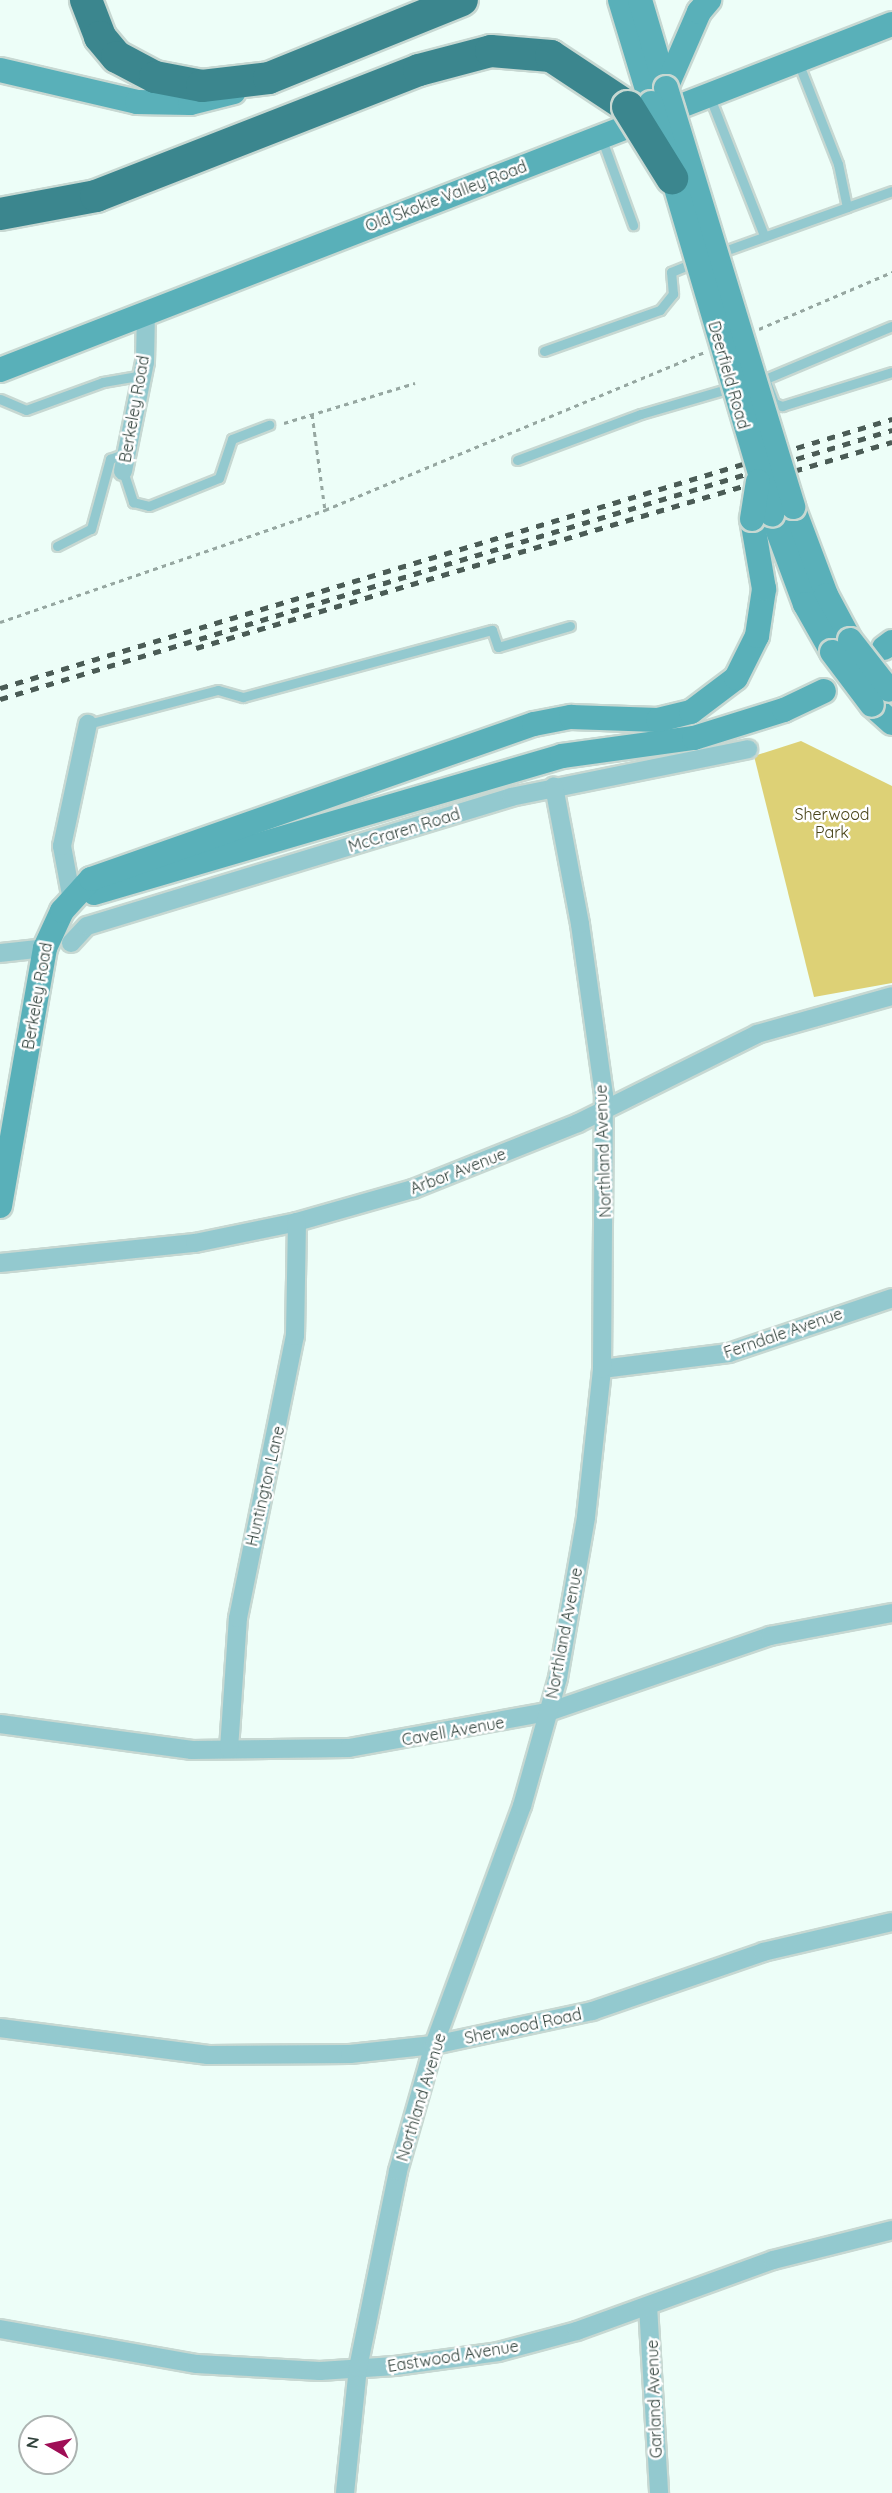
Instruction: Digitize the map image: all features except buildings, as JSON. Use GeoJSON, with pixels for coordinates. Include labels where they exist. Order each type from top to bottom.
{"type":"FeatureCollection","features":[{"type":"Feature","properties":{"kind":"highway"},"geometry":{"type":"LineString","coordinates":[[86,0],[100,37],[117,57],[155,78],[202,86],[270,78],[462,0]]}},
{"type":"Feature","properties":{"kind":"highway"},"geometry":{"type":"LineString","coordinates":[[0,214],[96,196],[418,70],[491,51],[551,56],[648,99],[672,178]]}},
{"type":"Feature","properties":{"kind":"main road","name":"Deerfield Road"},"geometry":{"type":"LineString","coordinates":[[620,0],[772,514]]}},
{"type":"Feature","properties":{"kind":"main road","name":"Deerfield Road"},"geometry":{"type":"LineString","coordinates":[[640,0],[648,99]]}},
{"type":"Feature","properties":{"kind":"main road"},"geometry":{"type":"LineString","coordinates":[[648,99],[699,12],[709,0]]}},
{"type":"Feature","properties":{"kind":"main road","name":"Old Skokie Valley Road"},"geometry":{"type":"LineString","coordinates":[[0,370],[892,24]]}},
{"type":"Feature","properties":{"kind":"main road"},"geometry":{"type":"LineString","coordinates":[[0,70],[137,102],[178,104],[217,98],[270,78]]}},
{"type":"Feature","properties":{"kind":"main road","name":"Deerfield Road"},"geometry":{"type":"LineString","coordinates":[[672,178],[759,479],[805,604],[884,696],[892,723]]}},
{"type":"Feature","properties":{"kind":"main road","name":"Berkeley Road"},"geometry":{"type":"LineString","coordinates":[[0,1206],[45,948],[72,900],[91,879],[534,724],[581,717],[658,720],[691,712],[736,678],[757,636],[772,514]]}},
{"type":"Feature","properties":{"kind":"main road"},"geometry":{"type":"LineString","coordinates":[[72,900],[562,756],[694,738],[784,710],[824,691]]}},
{"type":"Feature","properties":{"kind":"street","name":"Berkeley Road"},"geometry":{"type":"LineString","coordinates":[[123,471],[143,375],[146,312]]}},
{"type":"Feature","properties":{"kind":"street"},"geometry":{"type":"LineString","coordinates":[[72,900],[62,846],[88,724]]}},
{"type":"Feature","properties":{"kind":"street","name":"McCraren Road"},"geometry":{"type":"LineString","coordinates":[[71,943],[87,926],[554,786],[655,771],[748,749]]}},
{"type":"Feature","properties":{"kind":"street","name":"Northland Avenue"},"geometry":{"type":"LineString","coordinates":[[345,2493],[358,2368],[398,2171],[434,2045],[491,1900],[548,1712],[586,1517],[602,1369],[602,1109],[580,924],[554,786]]}},
{"type":"Feature","properties":{"kind":"street"},"geometry":{"type":"LineString","coordinates":[[0,953],[45,948]]}},
{"type":"Feature","properties":{"kind":"street","name":"Arbor Avenue"},"geometry":{"type":"LineString","coordinates":[[0,1263],[86,1258],[297,1222],[413,1189],[602,1109],[757,1034],[892,996]]}},
{"type":"Feature","properties":{"kind":"street","name":"Huntington Lane"},"geometry":{"type":"LineString","coordinates":[[229,1749],[238,1618],[293,1347],[297,1222]]}},
{"type":"Feature","properties":{"kind":"street","name":"Ferndale Avenue"},"geometry":{"type":"LineString","coordinates":[[602,1369],[729,1353],[892,1298]]}},
{"type":"Feature","properties":{"kind":"street","name":"Cavell Avenue"},"geometry":{"type":"LineString","coordinates":[[0,1724],[113,1743],[229,1749],[349,1748],[548,1712],[770,1636],[892,1613]]}},
{"type":"Feature","properties":{"kind":"street","name":"Sherwood Road"},"geometry":{"type":"LineString","coordinates":[[0,2028],[208,2055],[350,2054],[434,2045],[592,2011],[763,1952],[892,1922]]}},
{"type":"Feature","properties":{"kind":"street","name":"Eastwood Avenue"},"geometry":{"type":"LineString","coordinates":[[0,2329],[197,2364],[358,2368],[498,2352],[648,2306],[773,2260],[892,2230]]}},
{"type":"Feature","properties":{"kind":"street","name":"Garland Avenue"},"geometry":{"type":"LineString","coordinates":[[648,2306],[659,2493]]}},
{"type":"Feature","properties":{"kind":"lane"},"geometry":{"type":"LineString","coordinates":[[797,60],[838,164],[847,207]]}},
{"type":"Feature","properties":{"kind":"lane"},"geometry":{"type":"LineString","coordinates":[[709,94],[764,235]]}},
{"type":"Feature","properties":{"kind":"lane"},"geometry":{"type":"LineString","coordinates":[[601,137],[633,225]]}},
{"type":"Feature","properties":{"kind":"lane"},"geometry":{"type":"LineString","coordinates":[[544,351],[660,310],[673,294],[671,272],[764,235],[892,192]]}},
{"type":"Feature","properties":{"kind":"lane"},"geometry":{"type":"LineString","coordinates":[[517,460],[641,414],[765,379],[892,326]]}},
{"type":"Feature","properties":{"kind":"lane"},"geometry":{"type":"LineString","coordinates":[[765,379],[774,403],[782,406],[892,372]]}},
{"type":"Feature","properties":{"kind":"lane"},"geometry":{"type":"LineString","coordinates":[[0,399],[26,410],[103,382],[143,375]]}},
{"type":"Feature","properties":{"kind":"lane"},"geometry":{"type":"LineString","coordinates":[[123,471],[133,502],[149,506],[219,477],[232,439],[269,425]]}},
{"type":"Feature","properties":{"kind":"lane"},"geometry":{"type":"LineString","coordinates":[[57,546],[91,529],[110,459],[126,453]]}},
{"type":"Feature","properties":{"kind":"lane"},"geometry":{"type":"LineString","coordinates":[[88,724],[218,690],[243,697],[492,630],[498,647],[570,626]]}},
{"type":"Feature","properties":{"kind":"path"},"geometry":{"type":"LineString","coordinates":[[751,332],[892,272]]}},
{"type":"Feature","properties":{"kind":"path"},"geometry":{"type":"LineString","coordinates":[[0,622],[325,510],[708,350]]}},
{"type":"Feature","properties":{"kind":"path"},"geometry":{"type":"LineString","coordinates":[[284,423],[415,383]]}},
{"type":"Feature","properties":{"kind":"path"},"geometry":{"type":"LineString","coordinates":[[312,414],[325,510]]}},
{"type":"Feature","properties":{"kind":"green space","name":"Sherwood Park"},"geometry":{"type":"Polygon","coordinates":[[[801,741],[892,786],[892,983],[814,997],[754,756],[801,741]]]}},
{"type":"Feature","properties":{"kind":"railway"},"geometry":{"type":"LineString","coordinates":[[0,688],[892,419]]}},
{"type":"Feature","properties":{"kind":"railway"},"geometry":{"type":"LineString","coordinates":[[0,699],[892,430]]}},
{"type":"Feature","properties":{"kind":"railway"},"geometry":{"type":"LineString","coordinates":[[196,648],[892,442]]}}]}
